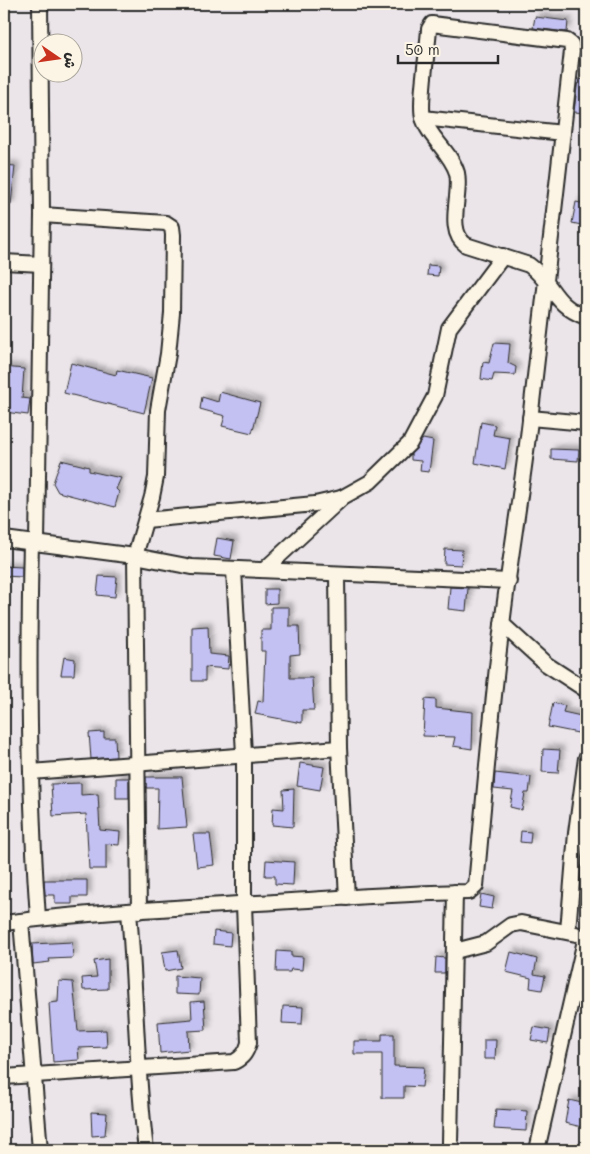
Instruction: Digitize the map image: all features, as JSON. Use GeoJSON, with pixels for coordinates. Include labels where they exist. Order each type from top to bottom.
{"type":"FeatureCollection","features":[{"type":"Feature","properties":{"kind":"street"},"geometry":{"type":"LineString","coordinates":[[38,918],[30,772],[42,215],[40,4]]}},
{"type":"Feature","properties":{"kind":"street"},"geometry":{"type":"LineString","coordinates":[[4,923],[38,918],[404,893],[469,892],[476,886],[502,624],[546,284],[571,44],[432,24],[429,29],[423,118],[453,164],[457,174],[456,232],[459,241],[528,266],[546,284],[564,306],[586,317]]}},
{"type":"Feature","properties":{"kind":"street"},"geometry":{"type":"LineString","coordinates":[[423,118],[563,134]]}},
{"type":"Feature","properties":{"kind":"street"},"geometry":{"type":"LineString","coordinates":[[42,215],[166,222],[172,227],[172,313],[156,427],[156,477],[135,556],[136,764],[134,911],[138,1067],[146,1150]]}},
{"type":"Feature","properties":{"kind":"street"},"geometry":{"type":"LineString","coordinates":[[264,570],[343,497],[370,482],[410,443],[433,401],[449,328],[503,256]]}},
{"type":"Feature","properties":{"kind":"street"},"geometry":{"type":"LineString","coordinates":[[4,262],[41,264]]}},
{"type":"Feature","properties":{"kind":"street"},"geometry":{"type":"LineString","coordinates":[[530,418],[586,423]]}},
{"type":"Feature","properties":{"kind":"street"},"geometry":{"type":"LineString","coordinates":[[146,520],[315,504],[343,497]]}},
{"type":"Feature","properties":{"kind":"street"},"geometry":{"type":"LineString","coordinates":[[4,539],[135,556],[192,567],[337,575],[446,577],[509,581]]}},
{"type":"Feature","properties":{"kind":"street"},"geometry":{"type":"LineString","coordinates":[[4,1077],[234,1062],[242,1058],[246,1052],[249,1043],[244,904],[244,754],[234,570]]}},
{"type":"Feature","properties":{"kind":"street"},"geometry":{"type":"LineString","coordinates":[[337,575],[339,748],[347,898]]}},
{"type":"Feature","properties":{"kind":"street"},"geometry":{"type":"LineString","coordinates":[[502,624],[546,664],[586,690]]}},
{"type":"Feature","properties":{"kind":"street"},"geometry":{"type":"LineString","coordinates":[[30,772],[339,748]]}},
{"type":"Feature","properties":{"kind":"street"},"geometry":{"type":"LineString","coordinates":[[568,931],[576,833],[586,758]]}},
{"type":"Feature","properties":{"kind":"street"},"geometry":{"type":"LineString","coordinates":[[454,892],[455,952],[450,1143],[454,1150]]}},
{"type":"Feature","properties":{"kind":"street"},"geometry":{"type":"LineString","coordinates":[[21,921],[40,1150]]}},
{"type":"Feature","properties":{"kind":"street"},"geometry":{"type":"LineString","coordinates":[[455,952],[486,944],[511,926],[521,923],[586,936],[537,1150]]}},
{"type":"Feature","properties":{"kind":"building"},"geometry":{"type":"Polygon","coordinates":[[[535,17],[568,21],[567,32],[533,28],[535,17]]]}},
{"type":"Feature","properties":{"kind":"building"},"geometry":{"type":"Polygon","coordinates":[[[578,79],[586,80],[586,113],[574,112],[578,79]]]}},
{"type":"Feature","properties":{"kind":"building"},"geometry":{"type":"Polygon","coordinates":[[[5,165],[15,166],[11,205],[4,205],[5,165]]]}},
{"type":"Feature","properties":{"kind":"building"},"geometry":{"type":"Polygon","coordinates":[[[576,202],[586,204],[586,226],[572,223],[576,202]]]}},
{"type":"Feature","properties":{"kind":"building"},"geometry":{"type":"Polygon","coordinates":[[[428,265],[439,266],[438,276],[427,275],[428,265]]]}},
{"type":"Feature","properties":{"kind":"building"},"geometry":{"type":"Polygon","coordinates":[[[494,343],[510,344],[508,363],[516,367],[515,375],[494,374],[492,381],[481,379],[483,362],[489,363],[494,343]]]}},
{"type":"Feature","properties":{"kind":"building"},"geometry":{"type":"Polygon","coordinates":[[[71,363],[116,375],[117,370],[152,378],[144,413],[64,393],[71,363]]]}},
{"type":"Feature","properties":{"kind":"building"},"geometry":{"type":"Polygon","coordinates":[[[4,367],[24,369],[22,398],[30,399],[28,415],[4,412],[4,367]]]}},
{"type":"Feature","properties":{"kind":"building"},"geometry":{"type":"Polygon","coordinates":[[[220,392],[260,403],[252,433],[222,426],[225,416],[200,409],[202,397],[218,402],[220,392]]]}},
{"type":"Feature","properties":{"kind":"building"},"geometry":{"type":"Polygon","coordinates":[[[481,422],[495,425],[493,435],[510,438],[505,469],[475,463],[481,422]]]}},
{"type":"Feature","properties":{"kind":"building"},"geometry":{"type":"Polygon","coordinates":[[[423,439],[433,441],[429,472],[420,471],[421,461],[411,460],[411,454],[423,439]]]}},
{"type":"Feature","properties":{"kind":"building"},"geometry":{"type":"Polygon","coordinates":[[[551,449],[579,450],[578,461],[551,459],[551,449]]]}},
{"type":"Feature","properties":{"kind":"building"},"geometry":{"type":"Polygon","coordinates":[[[61,460],[89,467],[89,471],[121,478],[116,489],[119,492],[115,507],[58,492],[53,483],[61,460]]]}},
{"type":"Feature","properties":{"kind":"building"},"geometry":{"type":"Polygon","coordinates":[[[217,538],[234,541],[231,559],[214,556],[217,538]]]}},
{"type":"Feature","properties":{"kind":"building"},"geometry":{"type":"Polygon","coordinates":[[[445,549],[462,550],[461,565],[444,564],[445,549]]]}},
{"type":"Feature","properties":{"kind":"building"},"geometry":{"type":"Polygon","coordinates":[[[4,566],[22,567],[22,577],[4,576],[4,566]]]}},
{"type":"Feature","properties":{"kind":"building"},"geometry":{"type":"Polygon","coordinates":[[[99,576],[117,577],[115,597],[97,595],[99,576]]]}},
{"type":"Feature","properties":{"kind":"building"},"geometry":{"type":"Polygon","coordinates":[[[450,587],[468,588],[466,611],[448,609],[450,587]]]}},
{"type":"Feature","properties":{"kind":"building"},"geometry":{"type":"Polygon","coordinates":[[[265,589],[277,589],[277,603],[265,604],[265,589]]]}},
{"type":"Feature","properties":{"kind":"building"},"geometry":{"type":"Polygon","coordinates":[[[271,607],[289,607],[289,626],[299,626],[300,654],[290,655],[290,678],[312,678],[314,710],[302,710],[302,723],[255,714],[258,701],[263,702],[265,651],[261,651],[261,630],[271,630],[271,607]]]}},
{"type":"Feature","properties":{"kind":"building"},"geometry":{"type":"Polygon","coordinates":[[[208,626],[209,654],[229,656],[228,669],[205,667],[205,681],[192,681],[192,627],[208,626]]]}},
{"type":"Feature","properties":{"kind":"building"},"geometry":{"type":"Polygon","coordinates":[[[64,657],[75,659],[74,675],[61,675],[64,657]]]}},
{"type":"Feature","properties":{"kind":"building"},"geometry":{"type":"Polygon","coordinates":[[[425,699],[436,700],[436,708],[473,712],[472,749],[453,746],[455,737],[423,736],[425,699]]]}},
{"type":"Feature","properties":{"kind":"building"},"geometry":{"type":"Polygon","coordinates":[[[553,703],[565,706],[563,712],[581,716],[578,733],[548,727],[553,703]]]}},
{"type":"Feature","properties":{"kind":"building"},"geometry":{"type":"Polygon","coordinates":[[[104,732],[104,738],[115,738],[116,757],[91,759],[89,733],[104,732]]]}},
{"type":"Feature","properties":{"kind":"building"},"geometry":{"type":"Polygon","coordinates":[[[543,749],[560,750],[558,773],[542,772],[543,749]]]}},
{"type":"Feature","properties":{"kind":"building"},"geometry":{"type":"Polygon","coordinates":[[[300,763],[324,767],[320,790],[297,786],[300,763]]]}},
{"type":"Feature","properties":{"kind":"building"},"geometry":{"type":"Polygon","coordinates":[[[495,773],[531,777],[529,793],[525,793],[522,810],[510,807],[513,791],[494,789],[495,773]]]}},
{"type":"Feature","properties":{"kind":"building"},"geometry":{"type":"Polygon","coordinates":[[[146,777],[182,777],[187,827],[157,829],[158,788],[146,788],[146,777]]]}},
{"type":"Feature","properties":{"kind":"building"},"geometry":{"type":"Polygon","coordinates":[[[116,778],[129,778],[129,798],[116,798],[116,778]]]}},
{"type":"Feature","properties":{"kind":"building"},"geometry":{"type":"Polygon","coordinates":[[[81,783],[81,795],[98,794],[100,830],[120,832],[119,845],[106,844],[106,869],[89,869],[86,814],[53,816],[51,784],[81,783]]]}},
{"type":"Feature","properties":{"kind":"building"},"geometry":{"type":"Polygon","coordinates":[[[294,789],[293,827],[272,825],[273,808],[284,809],[283,790],[294,789]]]}},
{"type":"Feature","properties":{"kind":"building"},"geometry":{"type":"Polygon","coordinates":[[[521,831],[531,832],[530,843],[520,842],[521,831]]]}},
{"type":"Feature","properties":{"kind":"building"},"geometry":{"type":"Polygon","coordinates":[[[193,834],[210,834],[214,865],[197,867],[193,834]]]}},
{"type":"Feature","properties":{"kind":"building"},"geometry":{"type":"Polygon","coordinates":[[[266,860],[294,862],[293,885],[275,884],[275,876],[265,876],[266,860]]]}},
{"type":"Feature","properties":{"kind":"building"},"geometry":{"type":"Polygon","coordinates":[[[44,880],[87,880],[87,897],[72,897],[72,904],[55,904],[55,895],[45,895],[44,880]]]}},
{"type":"Feature","properties":{"kind":"building"},"geometry":{"type":"Polygon","coordinates":[[[481,894],[494,897],[492,909],[479,907],[481,894]]]}},
{"type":"Feature","properties":{"kind":"building"},"geometry":{"type":"Polygon","coordinates":[[[214,931],[231,933],[230,946],[213,944],[214,931]]]}},
{"type":"Feature","properties":{"kind":"building"},"geometry":{"type":"Polygon","coordinates":[[[72,942],[73,958],[49,959],[50,962],[33,964],[32,944],[72,942]]]}},
{"type":"Feature","properties":{"kind":"building"},"geometry":{"type":"Polygon","coordinates":[[[178,950],[181,968],[165,971],[162,952],[178,950]]]}},
{"type":"Feature","properties":{"kind":"building"},"geometry":{"type":"Polygon","coordinates":[[[277,951],[291,952],[291,956],[303,957],[302,970],[291,969],[290,972],[276,972],[277,951]]]}},
{"type":"Feature","properties":{"kind":"building"},"geometry":{"type":"Polygon","coordinates":[[[511,952],[537,959],[534,974],[545,976],[542,990],[530,988],[531,978],[506,972],[511,952]]]}},
{"type":"Feature","properties":{"kind":"building"},"geometry":{"type":"Polygon","coordinates":[[[436,957],[445,958],[445,973],[435,973],[436,957]]]}},
{"type":"Feature","properties":{"kind":"building"},"geometry":{"type":"Polygon","coordinates":[[[108,959],[108,989],[83,990],[82,978],[97,977],[94,961],[108,959]]]}},
{"type":"Feature","properties":{"kind":"building"},"geometry":{"type":"Polygon","coordinates":[[[175,976],[200,978],[199,995],[175,994],[175,976]]]}},
{"type":"Feature","properties":{"kind":"building"},"geometry":{"type":"Polygon","coordinates":[[[59,981],[73,982],[78,1031],[106,1030],[107,1047],[78,1048],[79,1060],[53,1062],[49,1003],[58,1002],[59,981]]]}},
{"type":"Feature","properties":{"kind":"building"},"geometry":{"type":"Polygon","coordinates":[[[204,1001],[206,1030],[188,1031],[189,1050],[160,1053],[158,1022],[192,1019],[191,1002],[204,1001]]]}},
{"type":"Feature","properties":{"kind":"building"},"geometry":{"type":"Polygon","coordinates":[[[283,1006],[303,1007],[302,1024],[282,1023],[283,1006]]]}},
{"type":"Feature","properties":{"kind":"building"},"geometry":{"type":"Polygon","coordinates":[[[534,1027],[550,1030],[548,1043],[531,1040],[534,1027]]]}},
{"type":"Feature","properties":{"kind":"building"},"geometry":{"type":"Polygon","coordinates":[[[382,1034],[394,1034],[394,1066],[424,1067],[422,1087],[404,1086],[404,1098],[382,1098],[382,1054],[354,1054],[354,1041],[382,1041],[382,1034]]]}},
{"type":"Feature","properties":{"kind":"building"},"geometry":{"type":"Polygon","coordinates":[[[484,1040],[496,1040],[495,1059],[484,1059],[484,1040]]]}},
{"type":"Feature","properties":{"kind":"building"},"geometry":{"type":"Polygon","coordinates":[[[569,1100],[586,1104],[586,1128],[565,1123],[569,1100]]]}},
{"type":"Feature","properties":{"kind":"building"},"geometry":{"type":"Polygon","coordinates":[[[496,1109],[527,1111],[526,1131],[494,1129],[496,1109]]]}},
{"type":"Feature","properties":{"kind":"building"},"geometry":{"type":"Polygon","coordinates":[[[91,1112],[107,1113],[105,1135],[92,1136],[91,1112]]]}}]}
